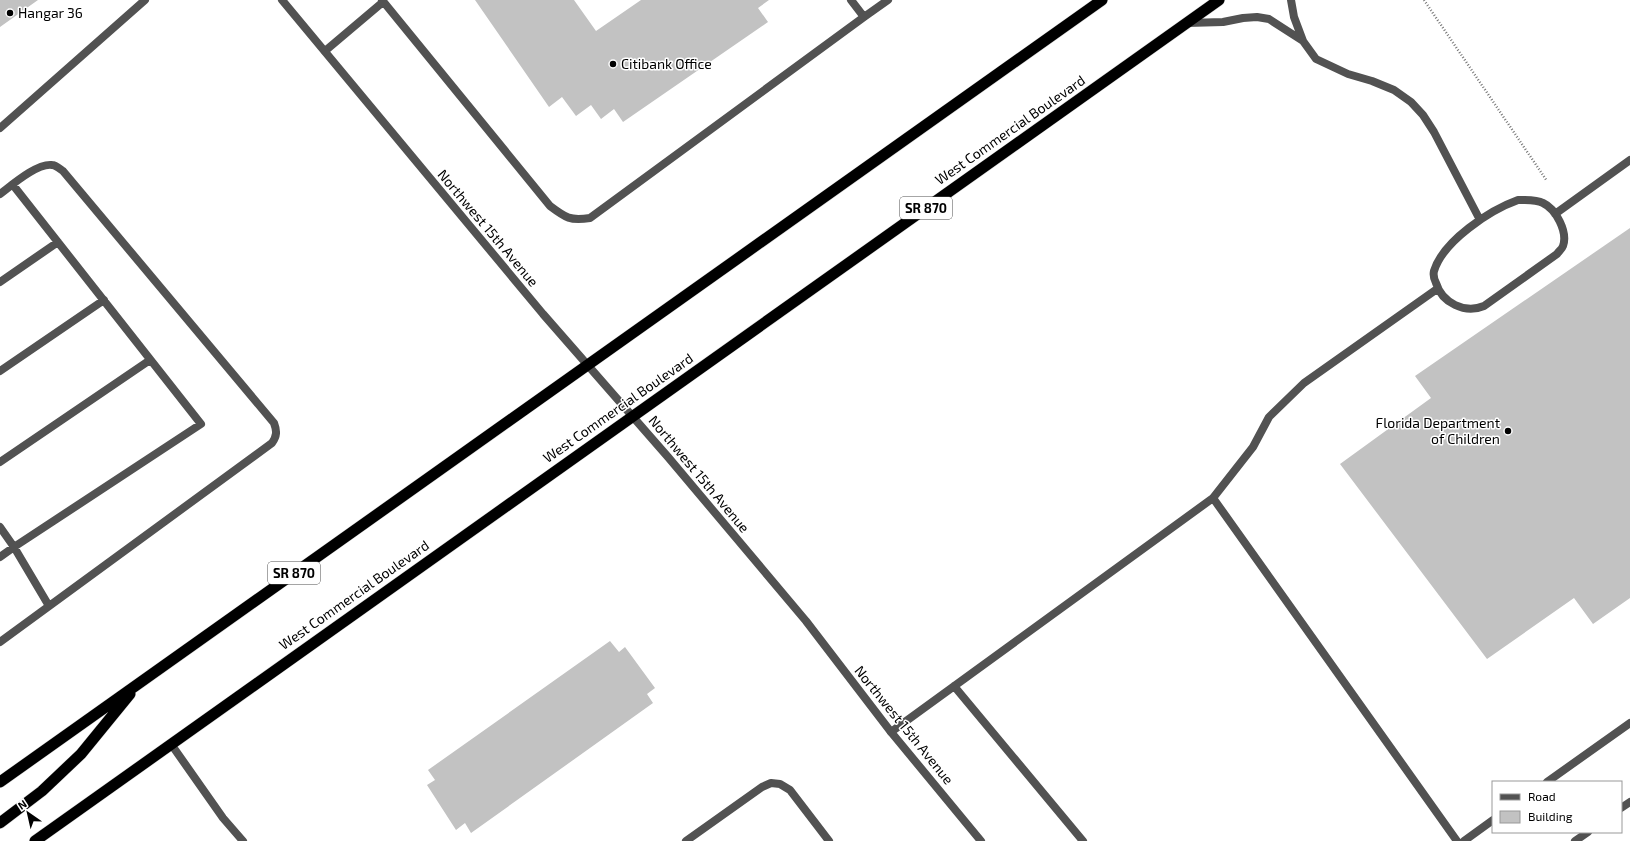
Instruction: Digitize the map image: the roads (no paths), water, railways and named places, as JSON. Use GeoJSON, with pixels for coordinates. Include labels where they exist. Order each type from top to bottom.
{"type":"FeatureCollection","features":[{"type":"Feature","properties":{"kind":"highway","name":"SR 870"},"geometry":{"type":"LineString","coordinates":[[0,782],[1102,0]]}},
{"type":"Feature","properties":{"kind":"highway","name":"West Commercial Boulevard"},"geometry":{"type":"LineString","coordinates":[[35,841],[1219,0]]}},
{"type":"Feature","properties":{"kind":"highway"},"geometry":{"type":"LineString","coordinates":[[0,823],[42,790],[81,754],[139,682]]}},
{"type":"Feature","properties":{"kind":"street","name":"Northwest 15th Avenue"},"geometry":{"type":"LineString","coordinates":[[282,0],[543,314],[633,416],[806,621],[891,732],[981,841]]}},
{"type":"Feature","properties":{"kind":"street"},"geometry":{"type":"LineString","coordinates":[[851,0],[864,17]]}},
{"type":"Feature","properties":{"kind":"street"},"geometry":{"type":"LineString","coordinates":[[325,51],[383,1],[550,206],[564,216],[576,220],[590,218],[888,0]]}},
{"type":"Feature","properties":{"kind":"street"},"geometry":{"type":"LineString","coordinates":[[1291,0],[1294,17],[1303,40],[1316,59],[1330,67],[1394,90],[1411,102],[1422,114],[1434,132],[1480,220]]}},
{"type":"Feature","properties":{"kind":"street"},"geometry":{"type":"LineString","coordinates":[[0,128],[141,1]]}},
{"type":"Feature","properties":{"kind":"street"},"geometry":{"type":"LineString","coordinates":[[1187,23],[1223,22],[1243,18],[1263,18],[1269,19],[1303,40]]}},
{"type":"Feature","properties":{"kind":"street"},"geometry":{"type":"LineString","coordinates":[[1555,214],[1630,160]]}},
{"type":"Feature","properties":{"kind":"street"},"geometry":{"type":"LineString","coordinates":[[0,194],[43,165],[53,165],[63,171],[274,423],[276,431],[276,437],[272,443],[0,642]]}},
{"type":"Feature","properties":{"kind":"street"},"geometry":{"type":"LineString","coordinates":[[0,557],[201,424],[13,185]]}},
{"type":"Feature","properties":{"kind":"street"},"geometry":{"type":"LineString","coordinates":[[1518,200],[1542,202],[1555,214],[1563,231],[1563,247],[1557,254],[1484,306],[1477,309],[1467,309],[1454,305],[1442,296],[1437,289],[1434,273],[1440,259],[1455,241],[1480,220],[1505,205],[1518,200]]}},
{"type":"Feature","properties":{"kind":"street"},"geometry":{"type":"LineString","coordinates":[[0,282],[58,242]]}},
{"type":"Feature","properties":{"kind":"street"},"geometry":{"type":"LineString","coordinates":[[891,732],[1213,498],[1253,447],[1269,416],[1284,401],[1304,383],[1437,289]]}},
{"type":"Feature","properties":{"kind":"street"},"geometry":{"type":"LineString","coordinates":[[0,371],[104,300]]}},
{"type":"Feature","properties":{"kind":"street"},"geometry":{"type":"LineString","coordinates":[[0,462],[150,360]]}},
{"type":"Feature","properties":{"kind":"street"},"geometry":{"type":"LineString","coordinates":[[1213,498],[1457,841]]}},
{"type":"Feature","properties":{"kind":"street"},"geometry":{"type":"LineString","coordinates":[[0,527],[14,547],[49,606]]}},
{"type":"Feature","properties":{"kind":"street"},"geometry":{"type":"LineString","coordinates":[[954,686],[1083,841]]}},
{"type":"Feature","properties":{"kind":"street"},"geometry":{"type":"LineString","coordinates":[[1548,781],[1630,724]]}},
{"type":"Feature","properties":{"kind":"street"},"geometry":{"type":"LineString","coordinates":[[171,744],[223,818],[243,841]]}},
{"type":"Feature","properties":{"kind":"street"},"geometry":{"type":"LineString","coordinates":[[686,841],[762,787],[771,783],[780,784],[790,790],[829,841]]}},
{"type":"Feature","properties":{"kind":"street"},"geometry":{"type":"LineString","coordinates":[[1464,841],[1492,821]]}},
{"type":"Feature","properties":{"kind":"street"},"geometry":{"type":"LineString","coordinates":[[1575,841],[1587,833]]}},
{"type":"Feature","properties":{"kind":"place","name":"Hangar 36"},"geometry":{"type":"Point","coordinates":[10,13]}},
{"type":"Feature","properties":{"kind":"place","name":"Citibank Office"},"geometry":{"type":"Point","coordinates":[613,64]}},
{"type":"Feature","properties":{"kind":"place","name":"Florida Department of Children"},"geometry":{"type":"Point","coordinates":[1508,431]}}]}
